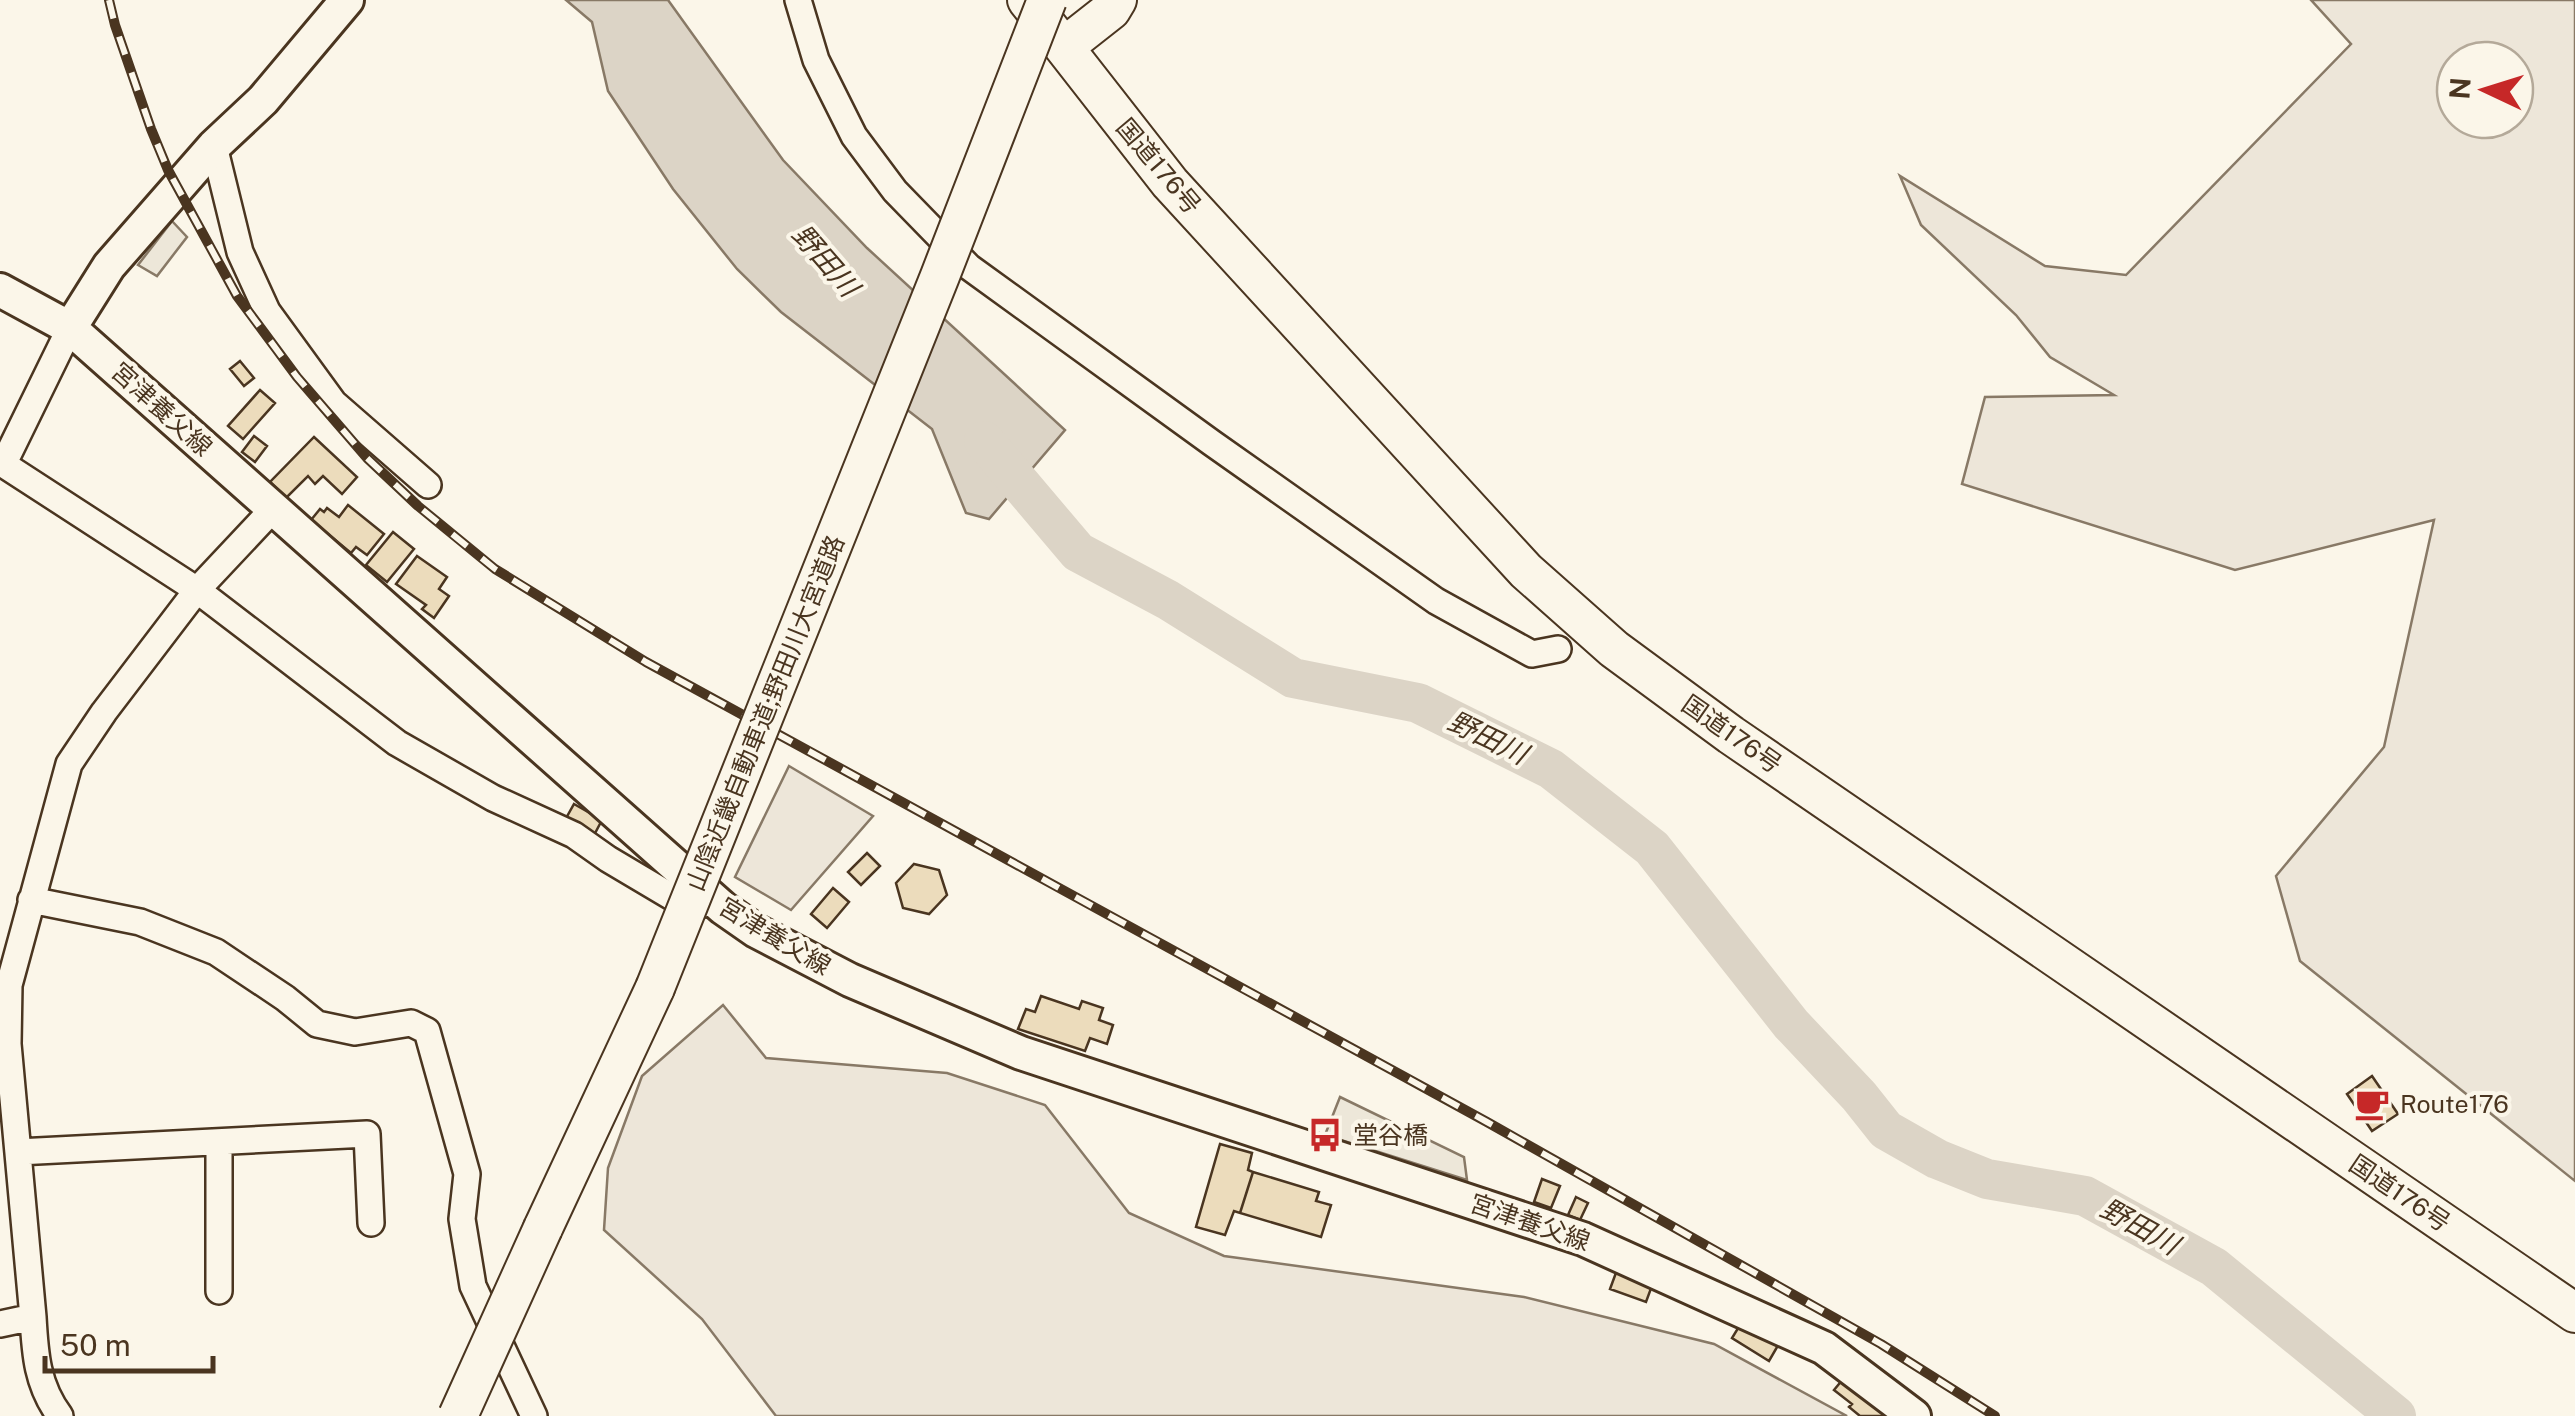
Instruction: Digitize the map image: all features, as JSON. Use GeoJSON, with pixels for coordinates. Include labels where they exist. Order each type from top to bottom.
{"type":"FeatureCollection","features":[{"type":"Feature","properties":{"kind":"highway","name":"国道176号"},"geometry":{"type":"LineString","coordinates":[[1028,0],[1170,183],[1526,571],[1614,649],[1732,735],[2575,1313]]}},
{"type":"Feature","properties":{"kind":"highway","name":"山陰近畿自動車道;野田川大宮道路"},"geometry":{"type":"LineString","coordinates":[[458,1416],[655,988],[1047,0]]}},
{"type":"Feature","properties":{"kind":"highway"},"geometry":{"type":"LineString","coordinates":[[1064,47],[1086,0]]}},
{"type":"Feature","properties":{"kind":"highway"},"geometry":{"type":"LineString","coordinates":[[1064,47],[1111,10],[1117,0]]}},
{"type":"Feature","properties":{"kind":"main road"},"geometry":{"type":"LineString","coordinates":[[70,328],[109,266],[214,146],[263,100],[347,0]]}},
{"type":"Feature","properties":{"kind":"main road","name":"宮津養父線"},"geometry":{"type":"LineString","coordinates":[[0,290],[70,328],[723,908],[756,931],[850,980],[1021,1053],[1583,1238],[1824,1348],[1914,1416]]}},
{"type":"Feature","properties":{"kind":"street"},"geometry":{"type":"LineString","coordinates":[[798,0],[816,60],[854,136],[895,191],[969,267],[1436,601],[1532,654],[1558,649]]}},
{"type":"Feature","properties":{"kind":"street"},"geometry":{"type":"LineString","coordinates":[[214,146],[240,252],[267,311],[334,403],[428,485]]}},
{"type":"Feature","properties":{"kind":"street"},"geometry":{"type":"LineString","coordinates":[[70,328],[2,463],[197,590],[397,743],[493,798],[574,835],[672,897],[723,908]]}},
{"type":"Feature","properties":{"kind":"street"},"geometry":{"type":"LineString","coordinates":[[60,1416],[36,1367],[4,982],[69,764],[197,590],[274,508]]}},
{"type":"Feature","properties":{"kind":"street"},"geometry":{"type":"LineString","coordinates":[[31,900],[140,922],[216,952],[317,1024],[355,1032],[411,1023],[427,1031],[467,1174],[462,1219],[473,1286],[534,1416]]}},
{"type":"Feature","properties":{"kind":"street"},"geometry":{"type":"LineString","coordinates":[[18,1152],[368,1134],[370,1222]]}},
{"type":"Feature","properties":{"kind":"street"},"geometry":{"type":"LineString","coordinates":[[219,1142],[219,1291]]}},
{"type":"Feature","properties":{"kind":"street"},"geometry":{"type":"LineString","coordinates":[[0,1324],[33,1317]]}},
{"type":"Feature","properties":{"kind":"shaded area"},"geometry":{"type":"Polygon","coordinates":[[[2311,0],[2575,0],[2575,1181],[2300,961],[2276,876],[2384,747],[2434,520],[2235,570],[1962,484],[1985,397],[2114,395],[2050,357],[2016,315],[1921,225],[1900,176],[2045,266],[2126,275],[2351,44],[2311,0]]]}},
{"type":"Feature","properties":{"kind":"shaded area"},"geometry":{"type":"Polygon","coordinates":[[[172,221],[187,237],[157,276],[138,265],[172,221]]]}},
{"type":"Feature","properties":{"kind":"shaded area"},"geometry":{"type":"Polygon","coordinates":[[[789,766],[873,816],[791,910],[735,877],[789,766]]]}},
{"type":"Feature","properties":{"kind":"shaded area"},"geometry":{"type":"Polygon","coordinates":[[[723,1005],[766,1058],[947,1073],[1045,1105],[1129,1213],[1224,1256],[1524,1297],[1714,1344],[1847,1416],[776,1416],[702,1319],[604,1230],[608,1168],[642,1076],[723,1005]]]}},
{"type":"Feature","properties":{"kind":"shaded area"},"geometry":{"type":"Polygon","coordinates":[[[1340,1097],[1464,1157],[1467,1180],[1325,1135],[1340,1097]]]}},
{"type":"Feature","properties":{"kind":"water"},"geometry":{"type":"Polygon","coordinates":[[[566,0],[668,0],[783,160],[867,248],[1065,430],[989,519],[966,513],[932,429],[781,312],[737,269],[673,189],[608,91],[592,22],[566,0]]]}},
{"type":"Feature","properties":{"kind":"building"},"geometry":{"type":"Polygon","coordinates":[[[240,361],[254,378],[244,386],[230,369],[240,361]]]}},
{"type":"Feature","properties":{"kind":"building"},"geometry":{"type":"Polygon","coordinates":[[[260,390],[275,403],[243,439],[228,426],[260,390]]]}},
{"type":"Feature","properties":{"kind":"building"},"geometry":{"type":"Polygon","coordinates":[[[254,436],[267,446],[255,462],[242,452],[254,436]]]}},
{"type":"Feature","properties":{"kind":"building"},"geometry":{"type":"Polygon","coordinates":[[[314,437],[357,477],[342,494],[323,476],[315,484],[308,476],[286,498],[270,482],[314,437]]]}},
{"type":"Feature","properties":{"kind":"building"},"geometry":{"type":"Polygon","coordinates":[[[348,505],[384,534],[367,555],[356,547],[351,553],[311,520],[320,509],[324,512],[327,508],[339,517],[348,505]]]}},
{"type":"Feature","properties":{"kind":"building"},"geometry":{"type":"Polygon","coordinates":[[[393,532],[414,549],[387,582],[366,565],[393,532]]]}},
{"type":"Feature","properties":{"kind":"building"},"geometry":{"type":"Polygon","coordinates":[[[417,556],[447,577],[439,589],[449,596],[434,618],[422,609],[426,605],[396,584],[417,556]]]}},
{"type":"Feature","properties":{"kind":"building"},"geometry":{"type":"Polygon","coordinates":[[[574,804],[602,820],[593,837],[565,820],[574,804]]]}},
{"type":"Feature","properties":{"kind":"building"},"geometry":{"type":"Polygon","coordinates":[[[867,853],[880,866],[861,885],[848,872],[867,853]]]}},
{"type":"Feature","properties":{"kind":"building"},"geometry":{"type":"Polygon","coordinates":[[[914,864],[939,870],[947,895],[929,914],[903,908],[896,883],[914,864]]]}},
{"type":"Feature","properties":{"kind":"building"},"geometry":{"type":"Polygon","coordinates":[[[833,888],[849,902],[827,928],[811,914],[833,888]]]}},
{"type":"Feature","properties":{"kind":"building"},"geometry":{"type":"Polygon","coordinates":[[[1041,996],[1079,1009],[1082,1001],[1103,1008],[1099,1020],[1113,1025],[1107,1044],[1090,1038],[1085,1051],[1018,1029],[1026,1009],[1035,1012],[1041,996]]]}},
{"type":"Feature","properties":{"kind":"building","name":"Route176"},"geometry":{"type":"Polygon","coordinates":[[[2372,1076],[2398,1114],[2372,1131],[2347,1094],[2372,1076]]]}},
{"type":"Feature","properties":{"kind":"building"},"geometry":{"type":"Polygon","coordinates":[[[1220,1144],[1252,1153],[1248,1170],[1253,1172],[1240,1213],[1234,1211],[1225,1235],[1196,1227],[1220,1144]]]}},
{"type":"Feature","properties":{"kind":"building"},"geometry":{"type":"Polygon","coordinates":[[[1253,1172],[1319,1192],[1316,1201],[1331,1205],[1321,1237],[1240,1213],[1253,1172]]]}},
{"type":"Feature","properties":{"kind":"building"},"geometry":{"type":"Polygon","coordinates":[[[1542,1179],[1560,1186],[1551,1208],[1534,1202],[1542,1179]]]}},
{"type":"Feature","properties":{"kind":"building"},"geometry":{"type":"Polygon","coordinates":[[[1576,1197],[1588,1203],[1580,1220],[1568,1215],[1576,1197]]]}},
{"type":"Feature","properties":{"kind":"building"},"geometry":{"type":"Polygon","coordinates":[[[1617,1270],[1653,1283],[1646,1302],[1610,1289],[1617,1270]]]}},
{"type":"Feature","properties":{"kind":"building"},"geometry":{"type":"Polygon","coordinates":[[[1743,1320],[1780,1342],[1769,1361],[1732,1338],[1743,1320]]]}},
{"type":"Feature","properties":{"kind":"building"},"geometry":{"type":"Polygon","coordinates":[[[1844,1378],[1899,1416],[1860,1416],[1834,1390],[1844,1378]]]}},
{"type":"Feature","properties":{"kind":"waterway","name":"野田川"},"geometry":{"type":"LineString","coordinates":[[984,441],[1078,552],[1168,600],[1293,678],[1418,703],[1551,769],[1652,848],[1791,1024],[1886,1130],[1937,1159],[1987,1179],[2085,1196],[2214,1267],[2396,1416]]}},
{"type":"Feature","properties":{"kind":"railway"},"geometry":{"type":"LineString","coordinates":[[109,0],[168,170],[237,296],[297,377],[367,458],[495,569],[646,662],[1487,1122],[1881,1344],[1995,1416]]}},
{"type":"Feature","properties":{"kind":"place","name":"Route176"},"geometry":{"type":"Point","coordinates":[2372,1104]}},
{"type":"Feature","properties":{"kind":"place","name":"堂谷橋"},"geometry":{"type":"Point","coordinates":[1325,1135]}}]}
